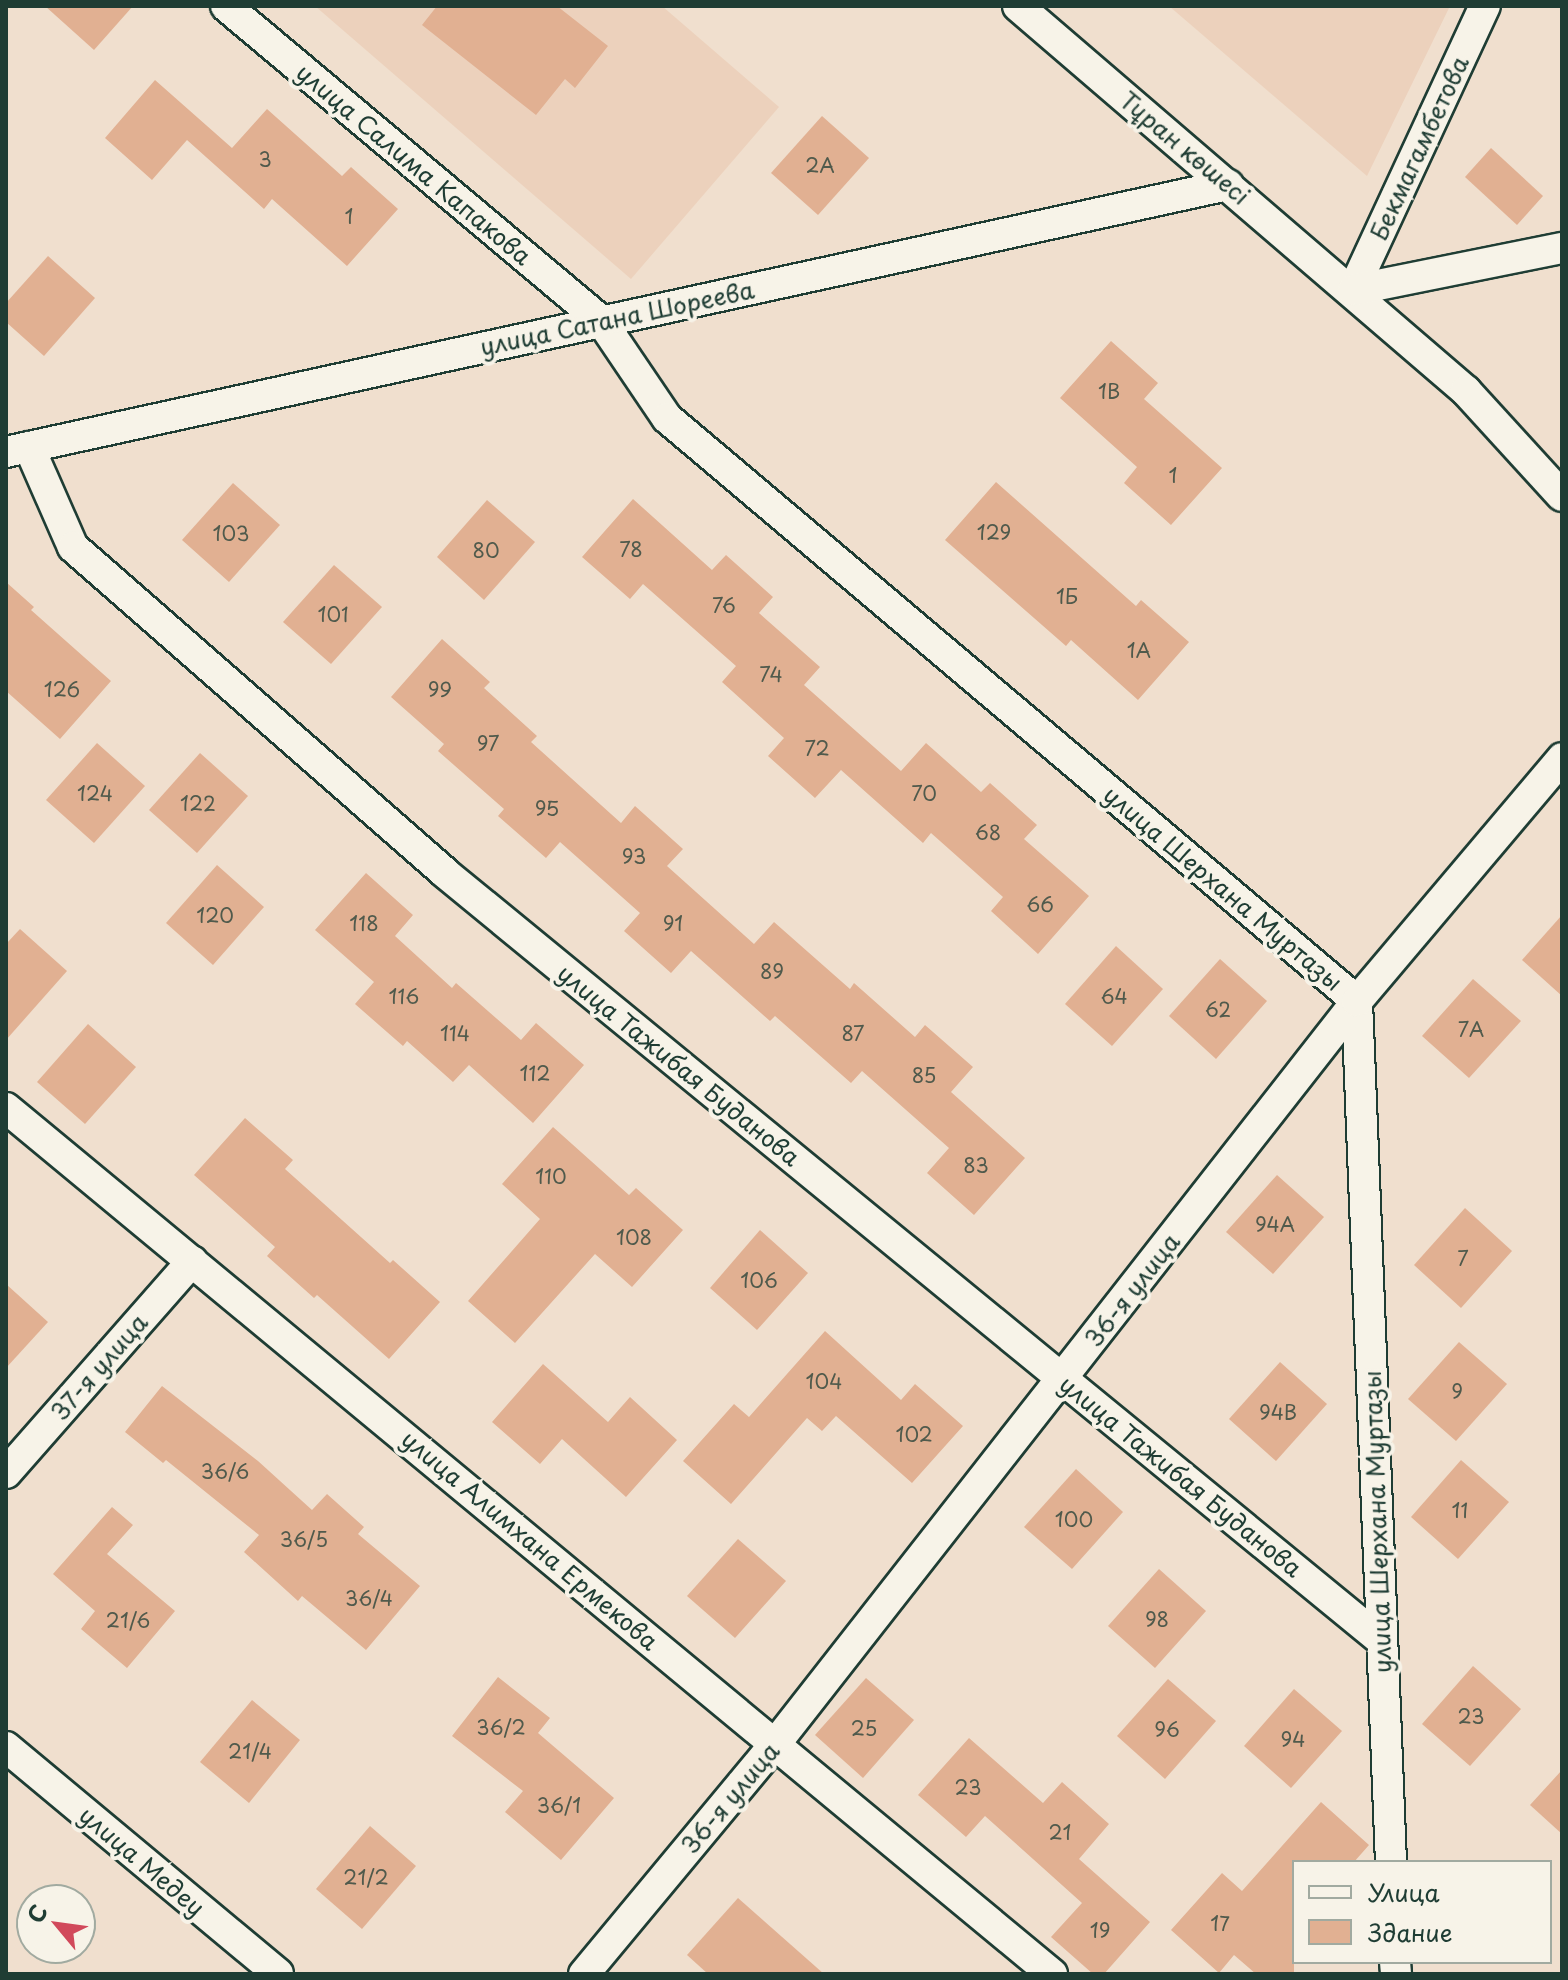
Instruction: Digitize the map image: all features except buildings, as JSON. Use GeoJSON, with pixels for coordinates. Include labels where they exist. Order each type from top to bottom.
{"type":"FeatureCollection","features":[{"type":"Feature","properties":{"kind":"street","name":"улица Салима Капакова"},"geometry":{"type":"LineString","coordinates":[[226,6],[602,322]]}},
{"type":"Feature","properties":{"kind":"street","name":"Тұран көшесі"},"geometry":{"type":"LineString","coordinates":[[1018,6],[1353,290],[1466,391],[1562,496]]}},
{"type":"Feature","properties":{"kind":"street","name":"Бекмагамбетова"},"geometry":{"type":"LineString","coordinates":[[1353,290],[1485,6]]}},
{"type":"Feature","properties":{"kind":"street","name":"улица Сатана Шореева"},"geometry":{"type":"LineString","coordinates":[[18,450],[1228,185]]}},
{"type":"Feature","properties":{"kind":"street"},"geometry":{"type":"LineString","coordinates":[[1353,290],[1562,248]]}},
{"type":"Feature","properties":{"kind":"street","name":"улица Шерхана Муртазы"},"geometry":{"type":"LineString","coordinates":[[602,322],[667,418],[1357,1001],[1391,1860]]}},
{"type":"Feature","properties":{"kind":"street","name":"улица Тажибая Буданова"},"geometry":{"type":"LineString","coordinates":[[18,450],[73,547],[445,873],[1381,1640]]}},
{"type":"Feature","properties":{"kind":"street","name":"36-я улица"},"geometry":{"type":"LineString","coordinates":[[584,1974],[776,1743],[1357,1001],[1562,758]]}},
{"type":"Feature","properties":{"kind":"street","name":"улица Алимхана Ермекова"},"geometry":{"type":"LineString","coordinates":[[6,1108],[1052,1974]]}},
{"type":"Feature","properties":{"kind":"street","name":"37-я улица"},"geometry":{"type":"LineString","coordinates":[[6,1473],[192,1261]]}},
{"type":"Feature","properties":{"kind":"street","name":"улица Медеу"},"geometry":{"type":"LineString","coordinates":[[6,1747],[278,1974]]}},
{"type":"Feature","properties":{"kind":"shaded area"},"geometry":{"type":"Polygon","coordinates":[[[315,6],[662,6],[779,107],[631,279],[315,6]]]}},
{"type":"Feature","properties":{"kind":"shaded area"},"geometry":{"type":"Polygon","coordinates":[[[1169,6],[1450,6],[1367,176],[1169,6]]]}}]}
